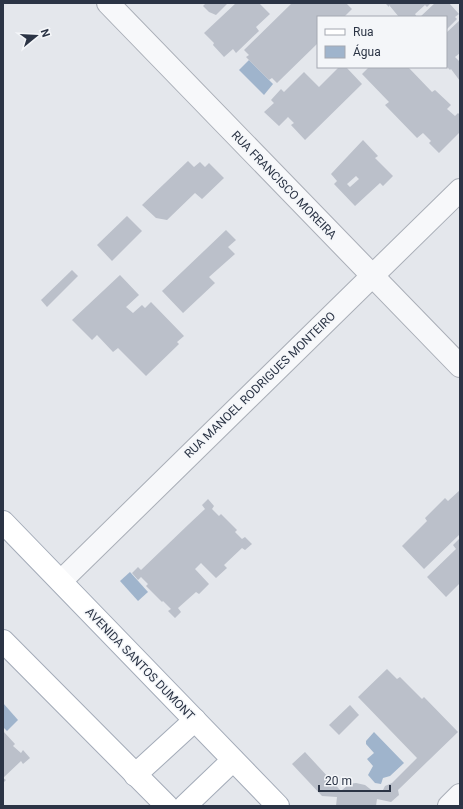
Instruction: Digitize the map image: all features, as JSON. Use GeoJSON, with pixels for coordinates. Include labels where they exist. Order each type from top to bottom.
{"type":"FeatureCollection","features":[{"type":"Feature","properties":{"kind":"main road","name":"AVENIDA SANTOS DUMONT"},"geometry":{"type":"LineString","coordinates":[[3,522],[278,806]]}},
{"type":"Feature","properties":{"kind":"main road"},"geometry":{"type":"LineString","coordinates":[[4,645],[166,806]]}},
{"type":"Feature","properties":{"kind":"main road"},"geometry":{"type":"LineString","coordinates":[[135,775],[195,720]]}},
{"type":"Feature","properties":{"kind":"main road"},"geometry":{"type":"LineString","coordinates":[[185,806],[233,760]]}},
{"type":"Feature","properties":{"kind":"street","name":"RUA FRANCISCO MOREIRA"},"geometry":{"type":"LineString","coordinates":[[108,3],[460,366]]}},
{"type":"Feature","properties":{"kind":"street","name":"RUA MANOEL RODRIGUES MONTEIRO"},"geometry":{"type":"LineString","coordinates":[[60,581],[460,190]]}},
{"type":"Feature","properties":{"kind":"street"},"geometry":{"type":"LineString","coordinates":[[449,806],[460,795]]}},
{"type":"Feature","properties":{"kind":"water"},"geometry":{"type":"Polygon","coordinates":[[[249,60],[273,84],[264,95],[239,70],[249,60]]]}},
{"type":"Feature","properties":{"kind":"water"},"geometry":{"type":"Polygon","coordinates":[[[130,572],[148,592],[138,601],[120,581],[130,572]]]}},
{"type":"Feature","properties":{"kind":"water"},"geometry":{"type":"Polygon","coordinates":[[[3,703],[18,720],[7,731],[3,727],[3,703]]]}},
{"type":"Feature","properties":{"kind":"water"},"geometry":{"type":"Polygon","coordinates":[[[374,732],[404,763],[390,776],[383,778],[381,784],[375,783],[368,775],[373,766],[367,759],[374,753],[366,744],[366,741],[374,732]]]}},
{"type":"Feature","properties":{"kind":"building"},"geometry":{"type":"Polygon","coordinates":[[[206,3],[228,3],[216,15],[209,12],[203,6],[206,3]]]}},
{"type":"Feature","properties":{"kind":"building"},"geometry":{"type":"Polygon","coordinates":[[[236,3],[259,3],[270,14],[256,27],[259,31],[236,53],[233,49],[224,57],[213,45],[214,43],[204,33],[236,3]]]}},
{"type":"Feature","properties":{"kind":"building"},"geometry":{"type":"Polygon","coordinates":[[[292,3],[346,3],[352,9],[345,16],[317,16],[317,44],[277,83],[272,78],[269,80],[246,57],[249,55],[244,50],[292,3]]]}},
{"type":"Feature","properties":{"kind":"building"},"geometry":{"type":"Polygon","coordinates":[[[385,3],[431,3],[427,7],[425,5],[415,14],[416,16],[398,16],[389,5],[389,7],[385,3]]]}},
{"type":"Feature","properties":{"kind":"building"},"geometry":{"type":"Polygon","coordinates":[[[435,3],[449,3],[459,14],[455,17],[457,19],[447,29],[447,16],[421,16],[435,3]]]}},
{"type":"Feature","properties":{"kind":"building"},"geometry":{"type":"Polygon","coordinates":[[[460,20],[460,53],[455,57],[459,61],[460,60],[460,81],[451,69],[450,70],[447,67],[447,32],[460,20]]]}},
{"type":"Feature","properties":{"kind":"building"},"geometry":{"type":"Polygon","coordinates":[[[338,68],[347,68],[362,84],[305,140],[291,125],[294,123],[288,117],[279,126],[264,112],[274,103],[271,100],[281,89],[284,92],[304,72],[319,87],[338,68]]]}},
{"type":"Feature","properties":{"kind":"building"},"geometry":{"type":"Polygon","coordinates":[[[368,68],[409,68],[432,92],[435,90],[451,105],[447,109],[455,116],[458,113],[460,115],[460,132],[439,153],[429,143],[431,141],[423,133],[417,138],[385,105],[389,102],[362,74],[368,68]]]}},
{"type":"Feature","properties":{"kind":"building"},"geometry":{"type":"Polygon","coordinates":[[[363,140],[378,156],[375,158],[393,176],[383,186],[380,183],[355,206],[334,184],[337,181],[331,174],[363,140]],[[356,176],[347,184],[350,187],[359,179],[356,176]]]}},
{"type":"Feature","properties":{"kind":"building"},"geometry":{"type":"Polygon","coordinates":[[[188,161],[194,167],[200,162],[205,167],[209,163],[224,178],[202,199],[195,193],[167,220],[156,218],[142,205],[188,161]]]}},
{"type":"Feature","properties":{"kind":"building"},"geometry":{"type":"Polygon","coordinates":[[[127,216],[142,231],[112,261],[97,245],[127,216]]]}},
{"type":"Feature","properties":{"kind":"building"},"geometry":{"type":"Polygon","coordinates":[[[226,230],[236,240],[228,247],[235,254],[209,277],[215,283],[183,313],[162,291],[226,230]]]}},
{"type":"Feature","properties":{"kind":"building"},"geometry":{"type":"Polygon","coordinates":[[[72,270],[78,276],[47,307],[41,300],[72,270]]]}},
{"type":"Feature","properties":{"kind":"building"},"geometry":{"type":"Polygon","coordinates":[[[120,275],[139,295],[126,307],[133,313],[142,305],[145,308],[151,302],[184,336],[177,342],[179,344],[146,376],[118,348],[113,352],[97,335],[92,340],[72,320],[120,275]]]}},
{"type":"Feature","properties":{"kind":"building"},"geometry":{"type":"Polygon","coordinates":[[[460,490],[460,534],[424,569],[402,546],[427,521],[425,518],[445,498],[448,501],[460,490]]]}},
{"type":"Feature","properties":{"kind":"building"},"geometry":{"type":"Polygon","coordinates":[[[208,499],[214,506],[212,509],[219,516],[221,514],[237,530],[235,532],[242,539],[245,537],[252,544],[245,550],[242,548],[224,565],[227,568],[216,578],[201,563],[195,569],[209,584],[199,594],[196,592],[178,608],[181,612],[175,618],[168,611],[171,609],[146,586],[148,584],[141,577],[138,580],[132,573],[138,567],[141,570],[205,509],[202,505],[208,499]]]}},
{"type":"Feature","properties":{"kind":"building"},"geometry":{"type":"Polygon","coordinates":[[[460,538],[460,583],[446,597],[427,577],[456,549],[453,545],[460,538]]]}},
{"type":"Feature","properties":{"kind":"building"},"geometry":{"type":"Polygon","coordinates":[[[387,669],[397,679],[400,677],[422,699],[424,697],[458,732],[398,790],[399,795],[391,802],[377,799],[376,806],[336,806],[337,797],[322,796],[292,764],[305,752],[341,791],[349,784],[356,783],[365,785],[374,792],[382,792],[385,786],[392,783],[417,758],[358,697],[387,669]]]}},
{"type":"Feature","properties":{"kind":"building"},"geometry":{"type":"Polygon","coordinates":[[[350,705],[359,715],[339,735],[329,725],[350,705]]]}},
{"type":"Feature","properties":{"kind":"building"},"geometry":{"type":"Polygon","coordinates":[[[3,731],[15,744],[13,746],[21,753],[23,750],[30,758],[23,764],[21,761],[3,778],[3,731]]]}}]}
